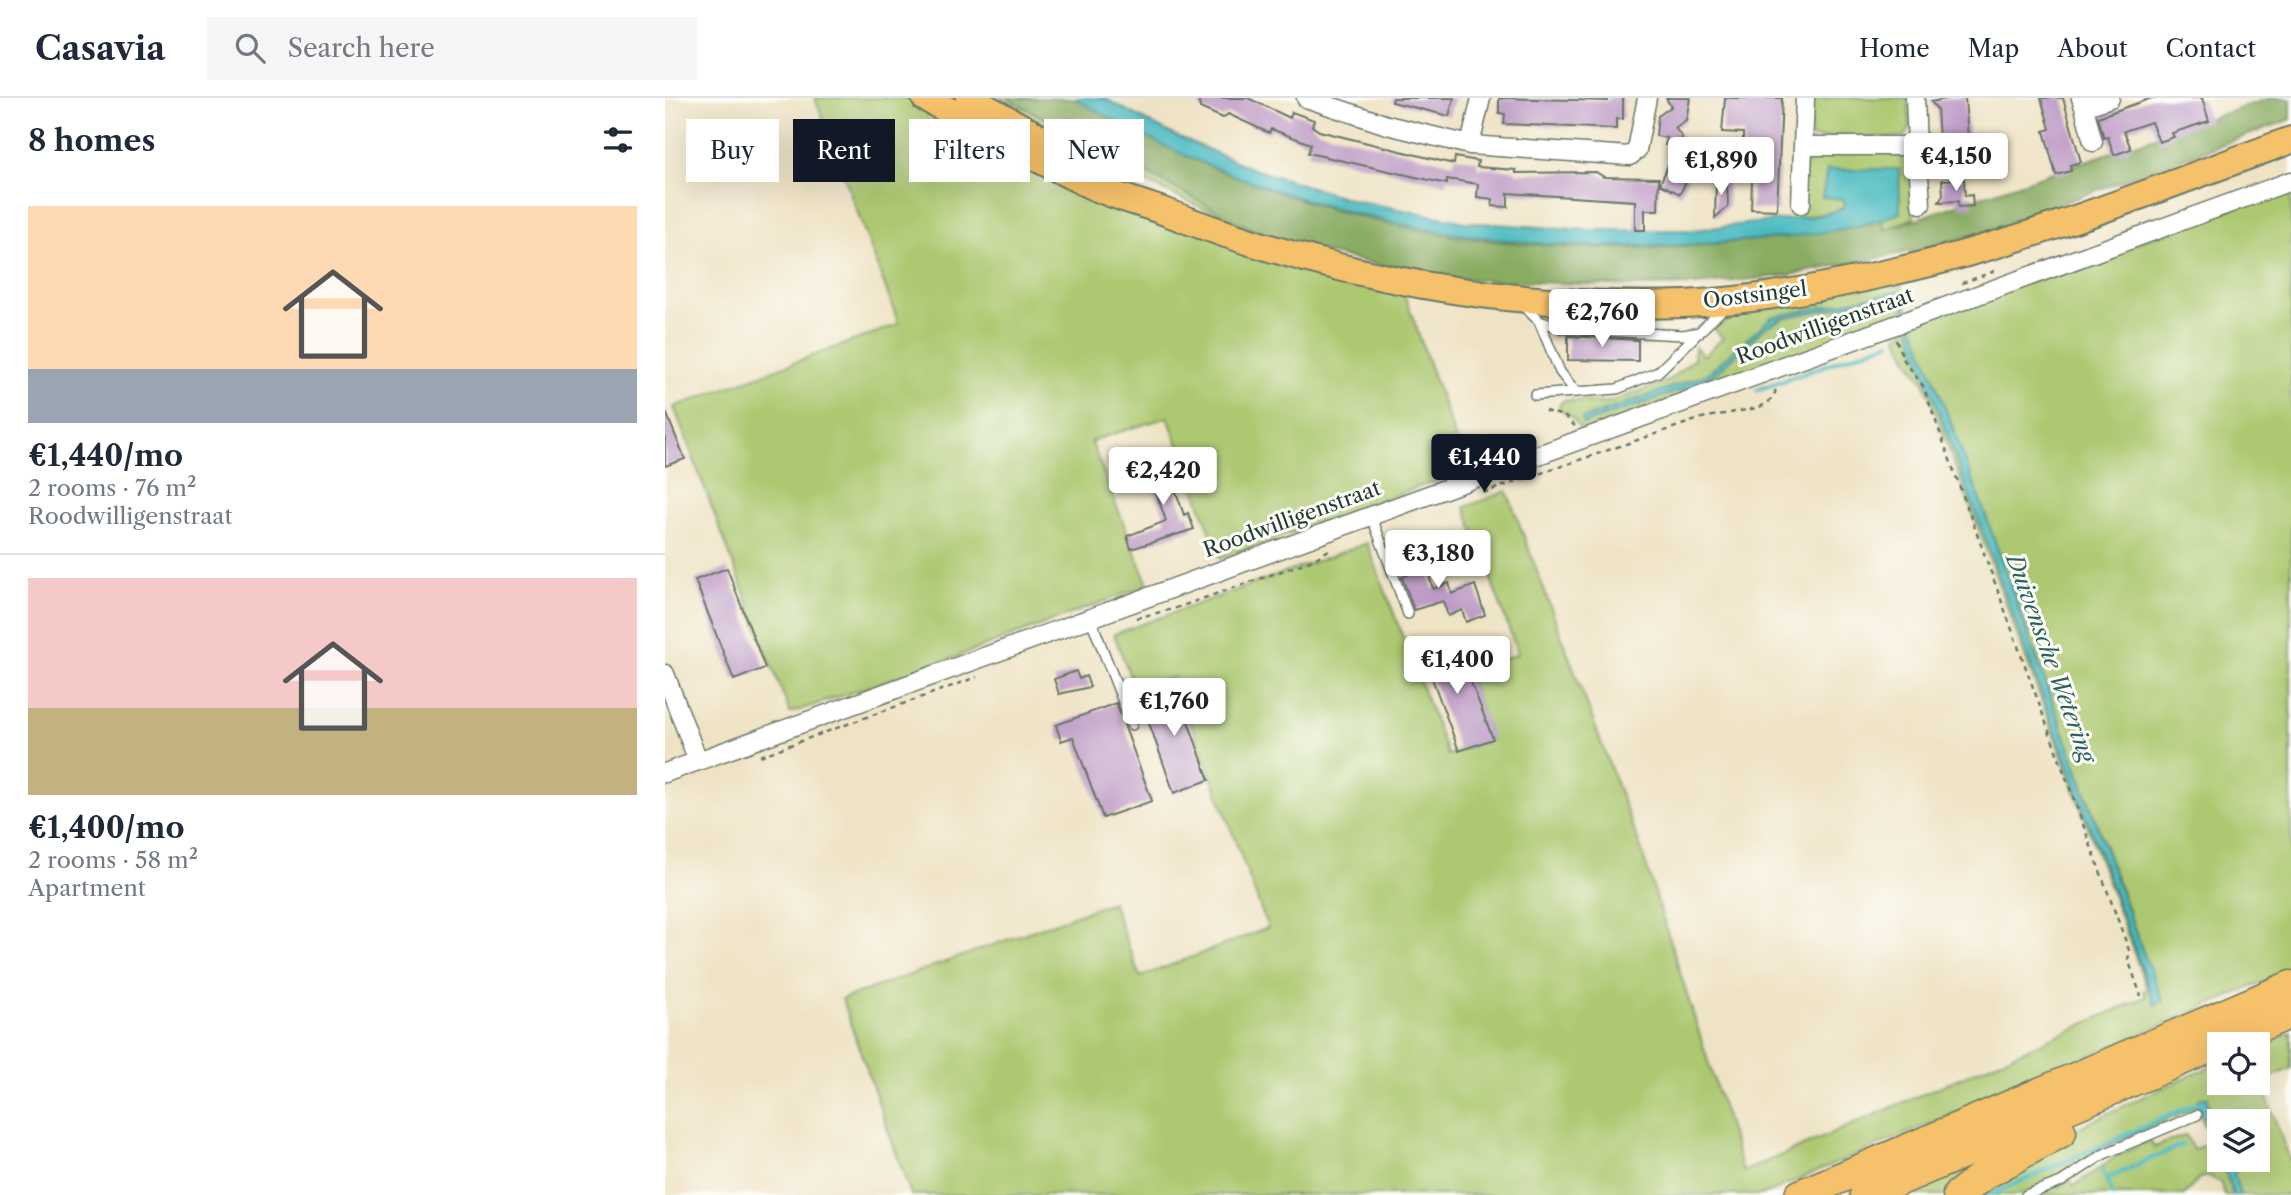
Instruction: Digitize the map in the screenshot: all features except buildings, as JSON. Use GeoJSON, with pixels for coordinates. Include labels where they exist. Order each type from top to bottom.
{"type":"FeatureCollection","features":[{"type":"Feature","properties":{"kind":"highway"},"geometry":{"type":"LineString","coordinates":[[1800,1195],[2291,986]]}},
{"type":"Feature","properties":{"kind":"highway"},"geometry":{"type":"LineString","coordinates":[[1865,1195],[2291,1013]]}},
{"type":"Feature","properties":{"kind":"highway"},"geometry":{"type":"LineString","coordinates":[[1958,1195],[2014,1156],[2082,1121],[2143,1078]]}},
{"type":"Feature","properties":{"kind":"main road","name":"Oostsingel"},"geometry":{"type":"LineString","coordinates":[[925,98],[1093,186],[1260,246],[1340,267],[1516,300],[1685,304],[1853,281],[1982,249],[2291,140]]}},
{"type":"Feature","properties":{"kind":"main road","name":"Oostsingel"},"geometry":{"type":"LineString","coordinates":[[969,98],[1167,212]]}},
{"type":"Feature","properties":{"kind":"street"},"geometry":{"type":"LineString","coordinates":[[1308,98],[1387,125],[1470,145],[1630,156],[1637,150],[1647,98]]}},
{"type":"Feature","properties":{"kind":"street"},"geometry":{"type":"LineString","coordinates":[[1470,145],[1481,98]]}},
{"type":"Feature","properties":{"kind":"street"},"geometry":{"type":"LineString","coordinates":[[1801,204],[1805,98]]}},
{"type":"Feature","properties":{"kind":"street"},"geometry":{"type":"LineString","coordinates":[[1915,98],[1921,204]]}},
{"type":"Feature","properties":{"kind":"street"},"geometry":{"type":"LineString","coordinates":[[2093,142],[2083,102],[2110,98]]}},
{"type":"Feature","properties":{"kind":"street"},"geometry":{"type":"LineString","coordinates":[[1803,146],[1917,146]]}},
{"type":"Feature","properties":{"kind":"street","name":"Roodwilligenstraat"},"geometry":{"type":"LineString","coordinates":[[665,773],[2291,181]]}},
{"type":"Feature","properties":{"kind":"street"},"geometry":{"type":"LineString","coordinates":[[665,674],[698,761]]}},
{"type":"Feature","properties":{"kind":"lane"},"geometry":{"type":"LineString","coordinates":[[1535,395],[1617,388],[1658,372],[1732,298]]}},
{"type":"Feature","properties":{"kind":"lane"},"geometry":{"type":"LineString","coordinates":[[1516,300],[1539,321],[1563,329],[1683,335],[1700,332]]}},
{"type":"Feature","properties":{"kind":"lane"},"geometry":{"type":"LineString","coordinates":[[1539,321],[1560,372],[1576,392]]}},
{"type":"Feature","properties":{"kind":"lane"},"geometry":{"type":"LineString","coordinates":[[1371,515],[1408,614]]}},
{"type":"Feature","properties":{"kind":"lane"},"geometry":{"type":"LineString","coordinates":[[1090,617],[1132,725]]}},
{"type":"Feature","properties":{"kind":"lane"},"geometry":{"type":"LineString","coordinates":[[2026,1195],[2061,1182],[2092,1165],[2104,1154],[2197,1115]]}},
{"type":"Feature","properties":{"kind":"path"},"geometry":{"type":"LineString","coordinates":[[1891,327],[1904,360],[1927,399],[2130,953],[2128,959],[2141,996]]}},
{"type":"Feature","properties":{"kind":"green space"},"geometry":{"type":"Polygon","coordinates":[[[815,98],[914,98],[954,119],[909,119],[909,182],[1030,182],[1030,149],[1044,154],[1044,182],[1117,182],[1403,290],[1455,437],[1464,455],[1477,466],[1220,559],[1168,417],[1091,441],[1148,585],[940,663],[790,713],[674,407],[899,324],[846,182],[895,182],[895,119],[823,119],[815,98]]]}},
{"type":"Feature","properties":{"kind":"green space"},"geometry":{"type":"Polygon","coordinates":[[[999,98],[1007,98],[1046,119],[1044,119],[1044,127],[1030,119],[999,98]]]}},
{"type":"Feature","properties":{"kind":"green space"},"geometry":{"type":"Polygon","coordinates":[[[1007,98],[1076,99],[1115,119],[1046,119],[1007,98]]]}},
{"type":"Feature","properties":{"kind":"green space"},"geometry":{"type":"Polygon","coordinates":[[[1811,98],[1908,98],[1910,129],[1903,137],[1811,138],[1811,98]]]}},
{"type":"Feature","properties":{"kind":"green space"},"geometry":{"type":"Polygon","coordinates":[[[2270,98],[2291,98],[2291,119],[1983,232],[1909,252],[1789,275],[1696,285],[1636,286],[1433,278],[1272,240],[1144,171],[1144,135],[1206,164],[1267,188],[1328,208],[1392,224],[1456,236],[1522,244],[1587,248],[1653,247],[1719,244],[1833,230],[1882,218],[1884,230],[2270,98]]]}},
{"type":"Feature","properties":{"kind":"green space"},"geometry":{"type":"Polygon","coordinates":[[[1810,149],[1906,151],[1913,166],[1914,218],[1884,230],[1882,218],[1900,213],[1899,169],[1876,171],[1844,199],[1844,210],[1797,218],[1796,207],[1810,149]]]}},
{"type":"Feature","properties":{"kind":"green space"},"geometry":{"type":"Polygon","coordinates":[[[1144,171],[1272,240],[1144,181],[1144,171]]]}},
{"type":"Feature","properties":{"kind":"green space"},"geometry":{"type":"Polygon","coordinates":[[[2291,188],[2291,970],[1762,1195],[911,1195],[842,999],[1112,902],[1140,977],[1268,928],[1174,677],[1135,689],[1114,634],[1367,543],[1448,755],[1492,739],[1467,672],[1518,654],[1465,507],[1507,491],[1641,849],[1743,1172],[2146,997],[2144,991],[2147,989],[1925,384],[1907,358],[1897,335],[1905,332],[1903,326],[2291,188]],[[1913,325],[1909,326],[2155,1005],[2157,990],[1976,489],[1913,325]]]}},
{"type":"Feature","properties":{"kind":"green space"},"geometry":{"type":"Polygon","coordinates":[[[1899,278],[1910,315],[1582,432],[1573,418],[1560,409],[1559,405],[1564,400],[1605,403],[1668,381],[1694,359],[1695,347],[1704,356],[1723,338],[1714,329],[1746,308],[1899,278]]]}},
{"type":"Feature","properties":{"kind":"green space"},"geometry":{"type":"Polygon","coordinates":[[[2291,1032],[2291,1068],[2270,1078],[2270,1041],[2291,1032]]]}},
{"type":"Feature","properties":{"kind":"green space"},"geometry":{"type":"Polygon","coordinates":[[[2207,1068],[2207,1095],[2266,1095],[2291,1163],[2291,1195],[2240,1195],[2234,1177],[2234,1172],[2270,1172],[2270,1109],[2210,1109],[2202,1097],[2197,1101],[2207,1122],[2207,1131],[2196,1108],[2095,1152],[2070,1174],[2038,1189],[2017,1195],[1966,1195],[2026,1156],[2121,1107],[2207,1068]]]}},
{"type":"Feature","properties":{"kind":"green space"},"geometry":{"type":"Polygon","coordinates":[[[2186,1135],[2193,1150],[2207,1143],[2207,1172],[2226,1172],[2233,1195],[2225,1195],[2220,1182],[2209,1176],[2200,1178],[2184,1195],[2036,1195],[2070,1180],[2074,1186],[2117,1156],[2150,1140],[2154,1147],[2186,1135]]]}},
{"type":"Feature","properties":{"kind":"green space"},"geometry":{"type":"Polygon","coordinates":[[[1976,1166],[1950,1195],[1905,1195],[1976,1166]]]}},
{"type":"Feature","properties":{"kind":"water"},"geometry":{"type":"Polygon","coordinates":[[[1074,98],[1104,98],[1144,119],[1113,119],[1074,98]]]}},
{"type":"Feature","properties":{"kind":"water"},"geometry":{"type":"Polygon","coordinates":[[[1144,119],[1253,169],[1353,200],[1465,222],[1585,230],[1694,230],[1823,215],[1845,207],[1844,199],[1822,197],[1827,170],[1899,169],[1900,213],[1837,230],[1794,236],[1644,246],[1558,245],[1474,236],[1390,222],[1308,201],[1228,173],[1144,136],[1144,119]]]}},
{"type":"Feature","properties":{"kind":"water"},"geometry":{"type":"Polygon","coordinates":[[[1900,291],[1909,315],[1906,316],[1899,299],[1893,296],[1783,318],[1764,328],[1721,369],[1702,383],[1583,424],[1582,419],[1706,375],[1772,317],[1900,291]]]}},
{"type":"Feature","properties":{"kind":"water"},"geometry":{"type":"Polygon","coordinates":[[[1913,324],[1976,489],[2138,940],[2163,1001],[2155,1005],[1921,362],[1909,326],[1913,324]]]}},
{"type":"Feature","properties":{"kind":"water"},"geometry":{"type":"Polygon","coordinates":[[[2208,1096],[2210,1109],[2207,1109],[2207,1124],[2197,1101],[2208,1096]]]}},
{"type":"Feature","properties":{"kind":"water"},"geometry":{"type":"Polygon","coordinates":[[[2226,1172],[2235,1172],[2240,1195],[2233,1195],[2226,1172]]]}},
{"type":"Feature","properties":{"kind":"waterway"},"geometry":{"type":"LineString","coordinates":[[1757,390],[1890,342]]}},
{"type":"Feature","properties":{"kind":"waterway"},"geometry":{"type":"LineString","coordinates":[[1990,1195],[2202,1101]]}},
{"type":"Feature","properties":{"kind":"waterway"},"geometry":{"type":"LineString","coordinates":[[2102,1169],[2106,1179],[2182,1145]]}},
{"type":"Feature","properties":{"kind":"waterway"},"geometry":{"type":"LineString","coordinates":[[2106,1179],[2113,1195]]}},
{"type":"Feature","properties":{"kind":"water label","name":"Duivensche Wetering"},"geometry":{"type":"Point","coordinates":[2051,658]}}]}
